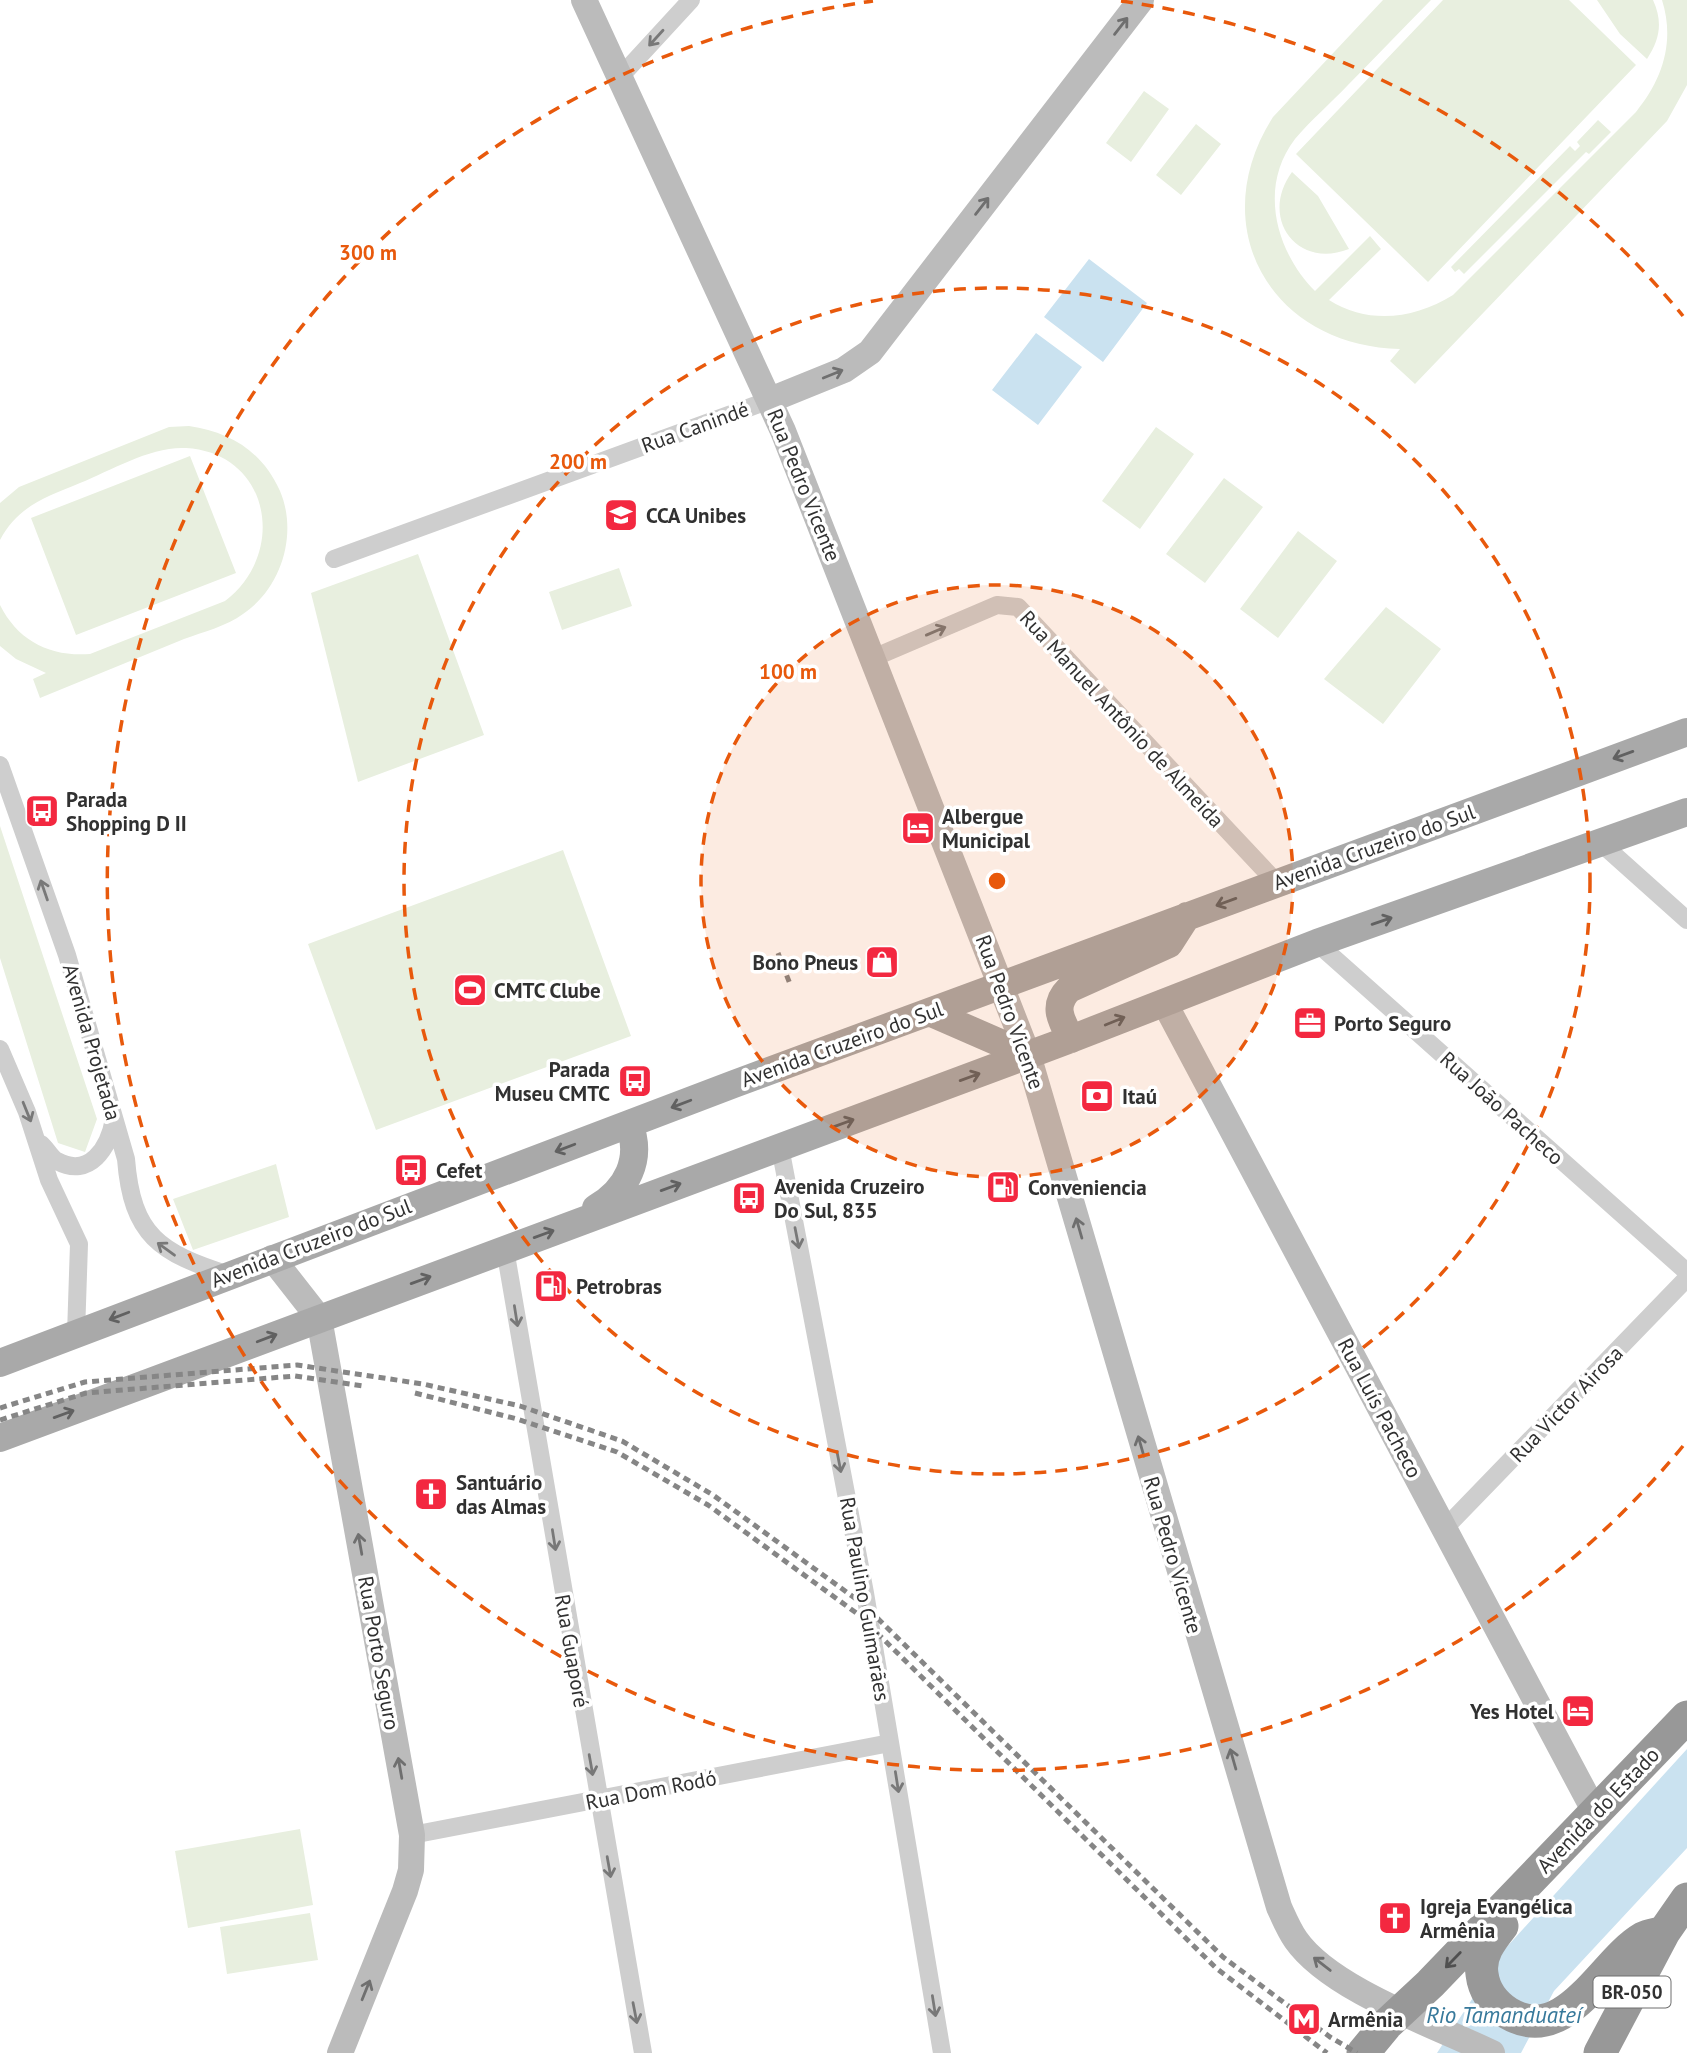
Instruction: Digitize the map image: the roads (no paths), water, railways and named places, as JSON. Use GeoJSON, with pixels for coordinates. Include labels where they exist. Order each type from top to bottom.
{"type":"FeatureCollection","features":[{"type":"Feature","properties":{"kind":"highway","name":"Avenida do Estado"},"geometry":{"type":"LineString","coordinates":[[1363,2053],[1401,2010],[1596,1814],[1687,1717]]}},
{"type":"Feature","properties":{"kind":"highway"},"geometry":{"type":"LineString","coordinates":[[1519,1892],[1519,1904],[1488,1945],[1481,1970],[1493,2000],[1520,2018],[1553,2018],[1570,2008],[1643,1938],[1664,1932]]}},
{"type":"Feature","properties":{"kind":"highway","name":"BR-050"},"geometry":{"type":"LineString","coordinates":[[1600,2053],[1664,1932],[1687,1899]]}},
{"type":"Feature","properties":{"kind":"main road","name":"Avenida Cruzeiro do Sul"},"geometry":{"type":"LineString","coordinates":[[0,1363],[1001,984],[1687,732]]}},
{"type":"Feature","properties":{"kind":"main road"},"geometry":{"type":"LineString","coordinates":[[0,1438],[1071,1039],[1317,943],[1687,812]]}},
{"type":"Feature","properties":{"kind":"main road"},"geometry":{"type":"LineString","coordinates":[[1071,1039],[1060,1017],[1062,996],[1069,989],[1169,944],[1187,916]]}},
{"type":"Feature","properties":{"kind":"main road"},"geometry":{"type":"LineString","coordinates":[[929,1012],[1028,1055]]}},
{"type":"Feature","properties":{"kind":"main road"},"geometry":{"type":"LineString","coordinates":[[584,1220],[615,1195],[629,1176],[634,1154],[629,1124]]}},
{"type":"Feature","properties":{"kind":"street","name":"Rua Pedro Vicente"},"geometry":{"type":"LineString","coordinates":[[584,0],[770,400],[1028,1055],[1279,1907],[1297,1941],[1312,1956],[1363,1992],[1492,2053]]}},
{"type":"Feature","properties":{"kind":"street"},"geometry":{"type":"LineString","coordinates":[[621,76],[691,0]]}},
{"type":"Feature","properties":{"kind":"street","name":"Rua Canindé"},"geometry":{"type":"LineString","coordinates":[[334,559],[770,400],[844,370],[870,352],[1141,0]]}},
{"type":"Feature","properties":{"kind":"street","name":"Rua Manuel Antônio de Almeida"},"geometry":{"type":"LineString","coordinates":[[873,658],[997,605],[1018,607],[1277,883]]}},
{"type":"Feature","properties":{"kind":"street","name":"Avenida Projetada"},"geometry":{"type":"LineString","coordinates":[[0,765],[67,954],[126,1159],[128,1186],[154,1240],[174,1255],[229,1275]]}},
{"type":"Feature","properties":{"kind":"street"},"geometry":{"type":"LineString","coordinates":[[1602,844],[1687,920]]}},
{"type":"Feature","properties":{"kind":"street","name":"Rua João Pacheco"},"geometry":{"type":"LineString","coordinates":[[1317,943],[1687,1272]]}},
{"type":"Feature","properties":{"kind":"street","name":"Rua Luís Pacheco"},"geometry":{"type":"LineString","coordinates":[[1164,1002],[1596,1814]]}},
{"type":"Feature","properties":{"kind":"street"},"geometry":{"type":"LineString","coordinates":[[0,1049],[37,1138],[49,1180],[79,1244],[76,1334]]}},
{"type":"Feature","properties":{"kind":"street"},"geometry":{"type":"LineString","coordinates":[[37,1138],[56,1160],[79,1165],[94,1161],[105,1149],[114,1117]]}},
{"type":"Feature","properties":{"kind":"street","name":"Rua Paulino Guimarães"},"geometry":{"type":"LineString","coordinates":[[780,1147],[890,1744],[942,2053]]}},
{"type":"Feature","properties":{"kind":"street","name":"Rua Guaporé"},"geometry":{"type":"LineString","coordinates":[[505,1249],[597,1800],[643,2053]]}},
{"type":"Feature","properties":{"kind":"street","name":"Rua Porto Seguro"},"geometry":{"type":"LineString","coordinates":[[272,1258],[319,1318],[412,1835],[411,1870],[405,1891],[340,2053]]}},
{"type":"Feature","properties":{"kind":"street","name":"Rua Victor Airosa"},"geometry":{"type":"LineString","coordinates":[[1444,1529],[1687,1279]]}},
{"type":"Feature","properties":{"kind":"street","name":"Rua Dom Rodó"},"geometry":{"type":"LineString","coordinates":[[412,1835],[890,1744]]}},
{"type":"Feature","properties":{"kind":"water"},"geometry":{"type":"Polygon","coordinates":[[[1089,259],[1147,303],[1103,362],[1044,317],[1089,259]]]}},
{"type":"Feature","properties":{"kind":"water"},"geometry":{"type":"Polygon","coordinates":[[[1036,333],[1082,367],[1038,425],[992,390],[1036,333]]]}},
{"type":"Feature","properties":{"kind":"water","name":"Rio Tamanduateí"},"geometry":{"type":"Polygon","coordinates":[[[1687,1749],[1687,1848],[1554,1991],[1521,2053],[1437,2053],[1504,1950],[1687,1749]]]}},
{"type":"Feature","properties":{"kind":"railway"},"geometry":{"type":"LineString","coordinates":[[778,953],[790,984]]}},
{"type":"Feature","properties":{"kind":"railway"},"geometry":{"type":"LineString","coordinates":[[0,1408],[85,1382],[297,1365],[423,1384],[520,1406],[622,1441],[713,1495],[863,1604],[1223,1957],[1330,2037],[1357,2053]]}},
{"type":"Feature","properties":{"kind":"railway"},"geometry":{"type":"LineString","coordinates":[[0,1420],[86,1393],[295,1376],[363,1386]]}},
{"type":"Feature","properties":{"kind":"railway"},"geometry":{"type":"LineString","coordinates":[[415,1393],[517,1419],[617,1452],[708,1505],[859,1615],[1216,1968],[1327,2053]]}},
{"type":"Feature","properties":{"kind":"place","name":"CCA Unibes"},"geometry":{"type":"Point","coordinates":[621,515]}},
{"type":"Feature","properties":{"kind":"place","name":"Parada Shopping D II"},"geometry":{"type":"Point","coordinates":[42,811]}},
{"type":"Feature","properties":{"kind":"place","name":"Albergue Municipal"},"geometry":{"type":"Point","coordinates":[918,828]}},
{"type":"Feature","properties":{"kind":"place","name":"Bono Pneus"},"geometry":{"type":"Point","coordinates":[882,962]}},
{"type":"Feature","properties":{"kind":"place","name":"CMTC Clube"},"geometry":{"type":"Point","coordinates":[470,990]}},
{"type":"Feature","properties":{"kind":"place","name":"Porto Seguro"},"geometry":{"type":"Point","coordinates":[1310,1023]}},
{"type":"Feature","properties":{"kind":"place","name":"Parada Museu CMTC"},"geometry":{"type":"Point","coordinates":[635,1081]}},
{"type":"Feature","properties":{"kind":"place","name":"Itaú"},"geometry":{"type":"Point","coordinates":[1097,1096]}},
{"type":"Feature","properties":{"kind":"place","name":"Cefet"},"geometry":{"type":"Point","coordinates":[411,1170]}},
{"type":"Feature","properties":{"kind":"place","name":"Conveniencia"},"geometry":{"type":"Point","coordinates":[1003,1187]}},
{"type":"Feature","properties":{"kind":"place","name":"Avenida Cruzeiro Do Sul, 835"},"geometry":{"type":"Point","coordinates":[749,1198]}},
{"type":"Feature","properties":{"kind":"place","name":"Petrobras"},"geometry":{"type":"Point","coordinates":[551,1286]}},
{"type":"Feature","properties":{"kind":"place","name":"Santuário das Almas"},"geometry":{"type":"Point","coordinates":[431,1494]}},
{"type":"Feature","properties":{"kind":"place","name":"Yes Hotel"},"geometry":{"type":"Point","coordinates":[1578,1711]}},
{"type":"Feature","properties":{"kind":"place","name":"Igreja Evangélica Armênia"},"geometry":{"type":"Point","coordinates":[1395,1918]}},
{"type":"Feature","properties":{"kind":"place","name":"Armênia"},"geometry":{"type":"Point","coordinates":[1304,2019]}}]}
